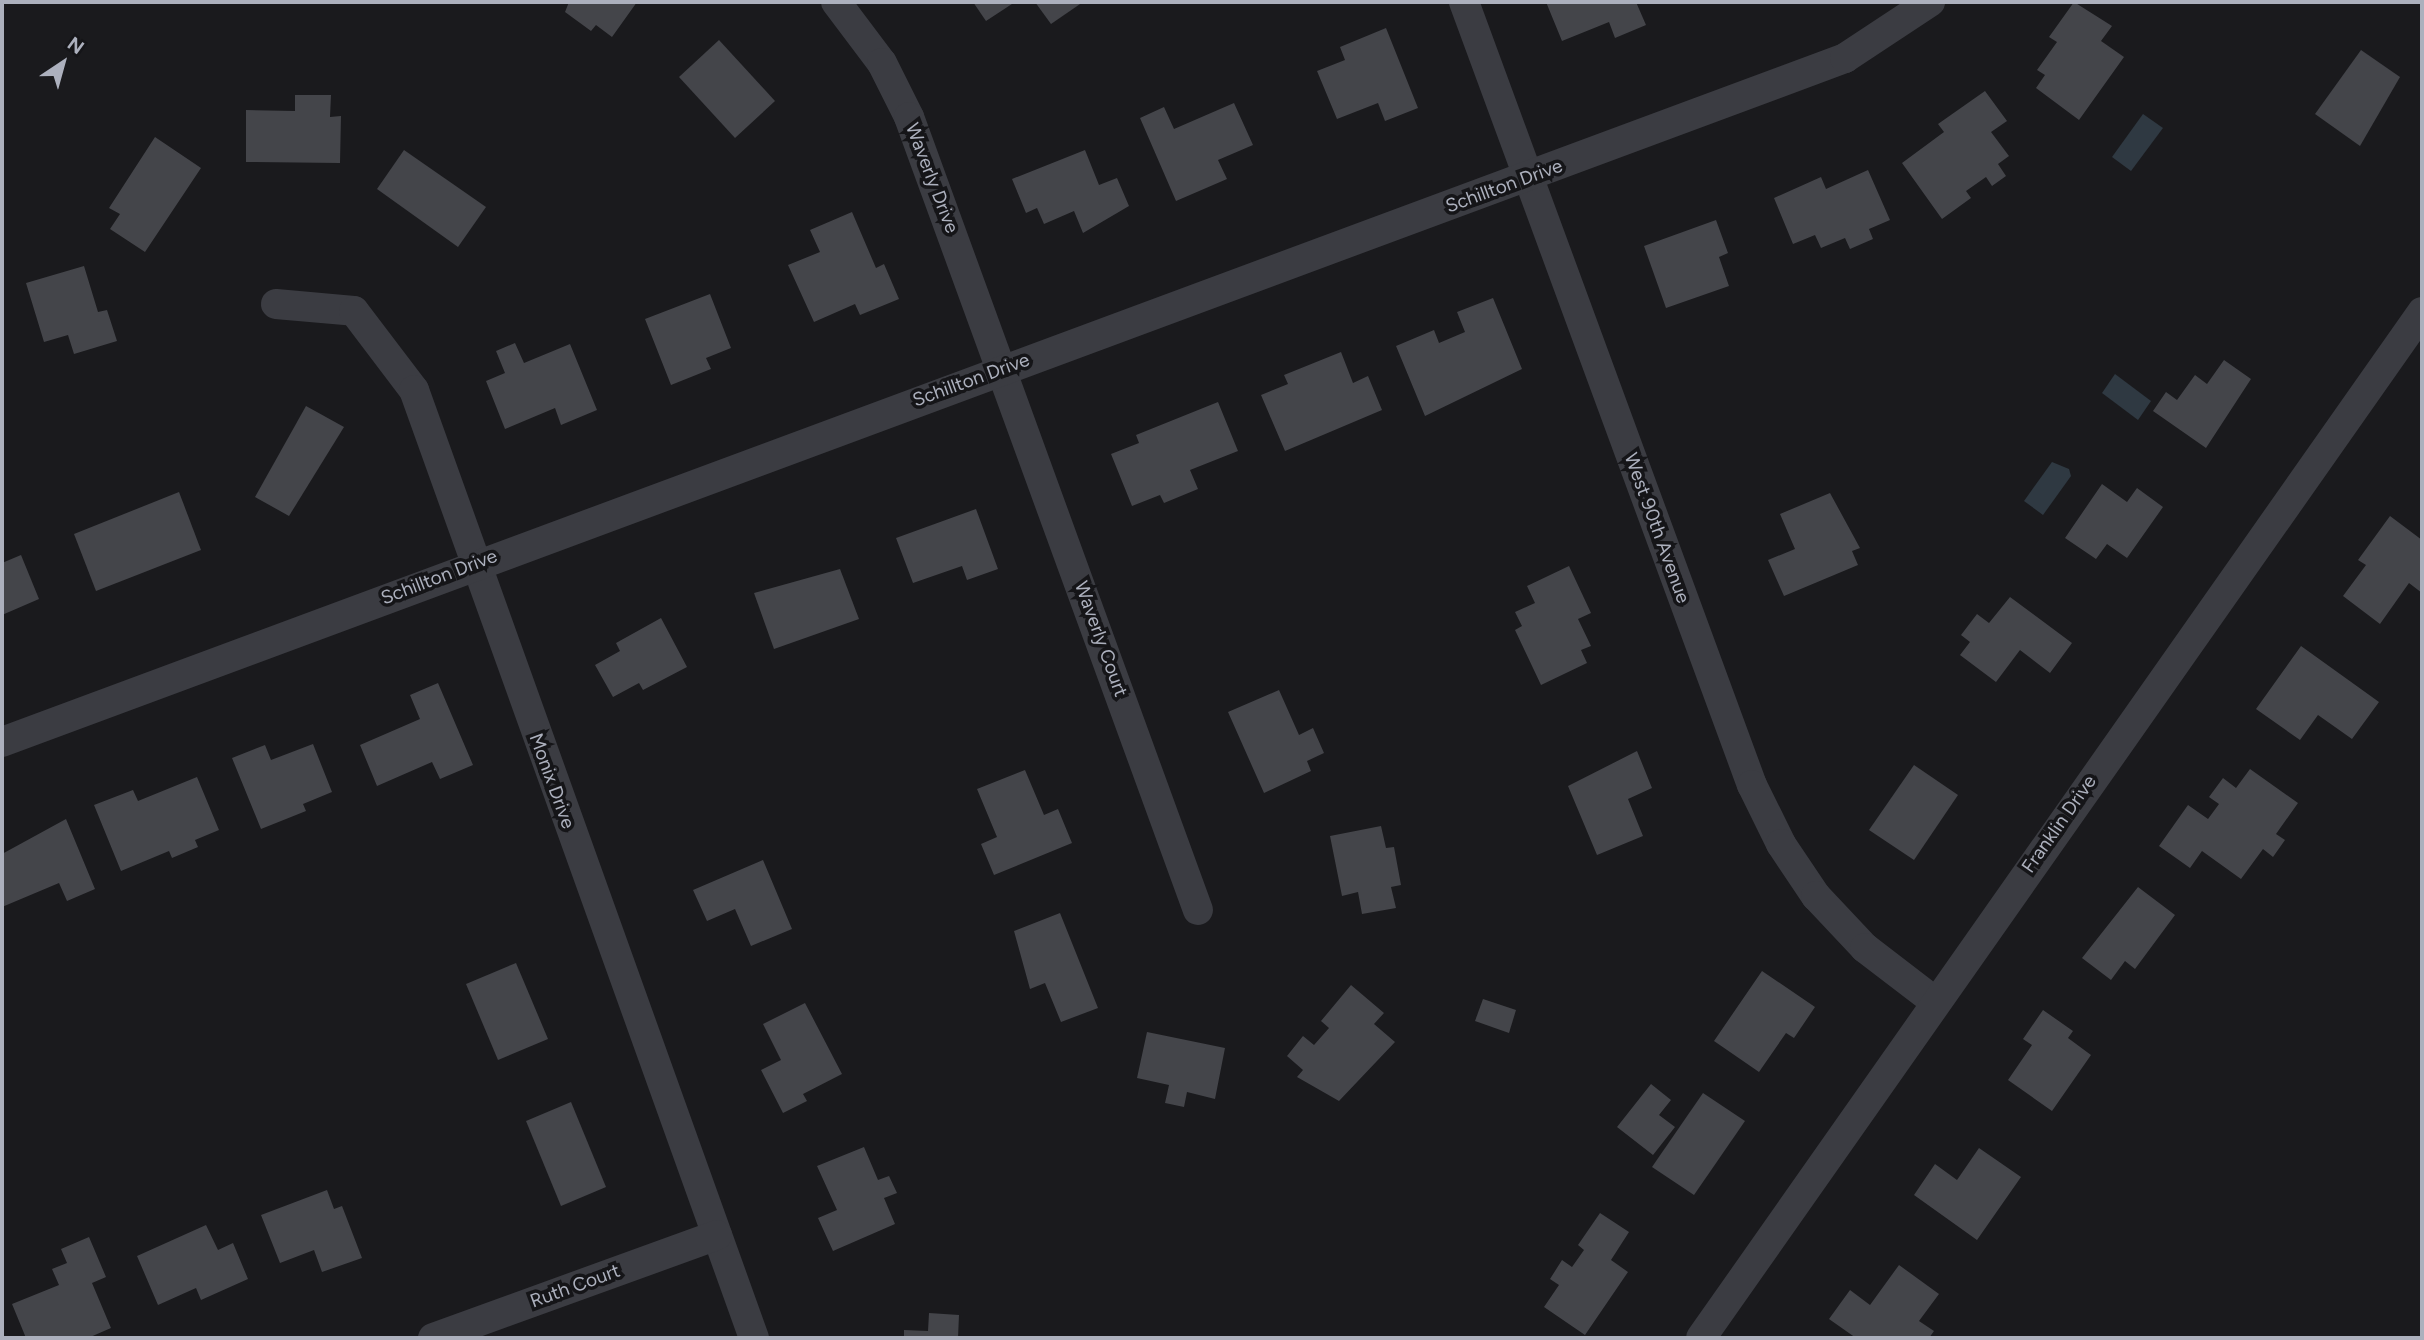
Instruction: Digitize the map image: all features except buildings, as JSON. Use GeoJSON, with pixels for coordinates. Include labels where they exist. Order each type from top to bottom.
{"type":"FeatureCollection","features":[{"type":"Feature","properties":{"kind":"street","name":"Waverly Drive"},"geometry":{"type":"LineString","coordinates":[[836,2],[866,39],[905,108],[1003,367]]}},
{"type":"Feature","properties":{"kind":"street","name":"West 90th Avenue"},"geometry":{"type":"LineString","coordinates":[[1464,2],[1771,825],[1838,921],[1934,1001]]}},
{"type":"Feature","properties":{"kind":"street","name":"Schillton Drive"},"geometry":{"type":"LineString","coordinates":[[2,742],[1003,367],[1528,178],[1845,58],[1930,2]]}},
{"type":"Feature","properties":{"kind":"street","name":"Monix Drive"},"geometry":{"type":"LineString","coordinates":[[275,304],[354,311],[414,390],[473,564],[754,1338]]}},
{"type":"Feature","properties":{"kind":"street","name":"Franklin Drive"},"geometry":{"type":"LineString","coordinates":[[1701,1338],[1934,1001],[2422,312]]}},
{"type":"Feature","properties":{"kind":"street","name":"Waverly Court"},"geometry":{"type":"LineString","coordinates":[[1003,367],[1198,911]]}},
{"type":"Feature","properties":{"kind":"street","name":"Ruth Court"},"geometry":{"type":"LineString","coordinates":[[433,1338],[717,1235]]}},
{"type":"Feature","properties":{"kind":"shaded area"},"geometry":{"type":"Polygon","coordinates":[[[2143,114],[2163,128],[2131,171],[2112,157],[2143,114]]]}},
{"type":"Feature","properties":{"kind":"shaded area"},"geometry":{"type":"Polygon","coordinates":[[[2115,374],[2151,401],[2138,420],[2102,393],[2115,374]]]}},
{"type":"Feature","properties":{"kind":"shaded area"},"geometry":{"type":"Polygon","coordinates":[[[2052,462],[2069,469],[2071,476],[2043,515],[2024,501],[2052,462]]]}}]}
